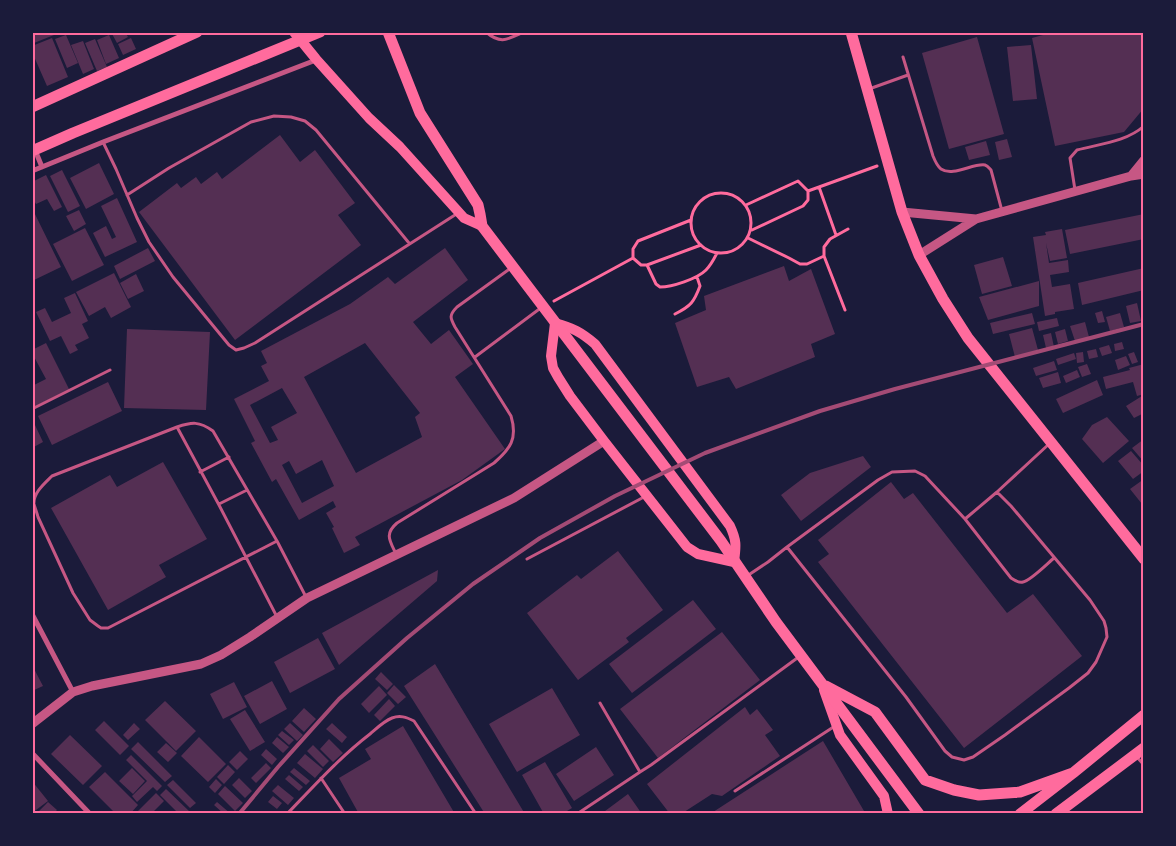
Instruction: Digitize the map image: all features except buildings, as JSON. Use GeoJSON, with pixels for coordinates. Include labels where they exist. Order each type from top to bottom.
{"type":"FeatureCollection","features":[{"type":"Feature","properties":{"kind":"main road"},"geometry":{"type":"LineString","coordinates":[[32,107],[198,32]]}},
{"type":"Feature","properties":{"kind":"main road"},"geometry":{"type":"LineString","coordinates":[[34,151],[297,36],[320,32]]}},
{"type":"Feature","properties":{"kind":"main road"},"geometry":{"type":"LineString","coordinates":[[388,32],[420,113],[478,206],[482,226]]}},
{"type":"Feature","properties":{"kind":"main road"},"geometry":{"type":"LineString","coordinates":[[851,32],[902,212],[920,255],[943,298],[968,338],[1144,559]]}},
{"type":"Feature","properties":{"kind":"main road"},"geometry":{"type":"LineString","coordinates":[[297,36],[369,118],[400,147],[458,213],[464,218],[482,226],[715,534],[800,656],[919,814]]}},
{"type":"Feature","properties":{"kind":"main road"},"geometry":{"type":"LineString","coordinates":[[555,323],[551,356],[553,368],[570,396],[687,546],[698,554],[734,562]]}},
{"type":"Feature","properties":{"kind":"main road"},"geometry":{"type":"LineString","coordinates":[[555,323],[573,328],[595,344],[730,526],[735,537],[734,562]]}},
{"type":"Feature","properties":{"kind":"main road"},"geometry":{"type":"LineString","coordinates":[[822,684],[840,735],[884,796],[888,814]]}},
{"type":"Feature","properties":{"kind":"main road"},"geometry":{"type":"LineString","coordinates":[[822,684],[875,712],[925,780],[954,790],[979,795],[1020,792],[1073,773]]}},
{"type":"Feature","properties":{"kind":"main road"},"geometry":{"type":"LineString","coordinates":[[1020,814],[1144,715]]}},
{"type":"Feature","properties":{"kind":"main road"},"geometry":{"type":"LineString","coordinates":[[1057,813],[1139,751]]}},
{"type":"Feature","properties":{"kind":"street"},"geometry":{"type":"LineString","coordinates":[[32,172],[103,142],[316,59]]}},
{"type":"Feature","properties":{"kind":"street"},"geometry":{"type":"LineString","coordinates":[[34,151],[42,167]]}},
{"type":"Feature","properties":{"kind":"street"},"geometry":{"type":"LineString","coordinates":[[1131,176],[1144,160]]}},
{"type":"Feature","properties":{"kind":"street"},"geometry":{"type":"LineString","coordinates":[[920,255],[976,219],[1144,174]]}},
{"type":"Feature","properties":{"kind":"street"},"geometry":{"type":"LineString","coordinates":[[902,212],[976,219]]}},
{"type":"Feature","properties":{"kind":"street"},"geometry":{"type":"LineString","coordinates":[[32,724],[73,692],[92,686],[202,664],[221,655],[307,598],[514,498],[604,441]]}},
{"type":"Feature","properties":{"kind":"street"},"geometry":{"type":"LineString","coordinates":[[32,614],[73,692]]}},
{"type":"Feature","properties":{"kind":"street"},"geometry":{"type":"LineString","coordinates":[[32,753],[90,814]]}},
{"type":"Feature","properties":{"kind":"lane"},"geometry":{"type":"LineString","coordinates":[[486,32],[496,40],[505,40],[524,32]]}},
{"type":"Feature","properties":{"kind":"lane"},"geometry":{"type":"LineString","coordinates":[[903,57],[932,156],[937,164],[944,171],[983,165],[989,167],[1002,212]]}},
{"type":"Feature","properties":{"kind":"lane"},"geometry":{"type":"LineString","coordinates":[[868,89],[908,75]]}},
{"type":"Feature","properties":{"kind":"lane"},"geometry":{"type":"LineString","coordinates":[[128,196],[169,168],[251,122],[274,116],[291,117],[305,121],[316,130],[410,243]]}},
{"type":"Feature","properties":{"kind":"lane"},"geometry":{"type":"LineString","coordinates":[[1076,191],[1070,158],[1073,153],[1077,150],[1130,136],[1144,126]]}},
{"type":"Feature","properties":{"kind":"lane"},"geometry":{"type":"LineString","coordinates":[[103,142],[149,242],[173,277],[222,338],[236,350],[255,343],[458,213]]}},
{"type":"Feature","properties":{"kind":"lane"},"geometry":{"type":"LineString","coordinates":[[397,554],[389,537],[391,528],[494,463],[505,453],[511,444],[514,435],[514,424],[511,416],[451,320],[452,312],[457,307],[513,266]]}},
{"type":"Feature","properties":{"kind":"lane"},"geometry":{"type":"LineString","coordinates":[[474,357],[542,307]]}},
{"type":"Feature","properties":{"kind":"lane"},"geometry":{"type":"LineString","coordinates":[[32,408],[110,370]]}},
{"type":"Feature","properties":{"kind":"lane"},"geometry":{"type":"LineString","coordinates":[[277,541],[108,628],[101,628],[90,620],[73,593],[38,517],[34,498],[42,485],[52,476],[176,427],[197,423],[206,426],[213,431],[277,541],[307,598]]}},
{"type":"Feature","properties":{"kind":"lane"},"geometry":{"type":"LineString","coordinates":[[176,427],[219,504],[278,618]]}},
{"type":"Feature","properties":{"kind":"lane"},"geometry":{"type":"LineString","coordinates":[[965,519],[1051,442]]}},
{"type":"Feature","properties":{"kind":"lane"},"geometry":{"type":"LineString","coordinates":[[200,472],[228,458]]}},
{"type":"Feature","properties":{"kind":"lane"},"geometry":{"type":"LineString","coordinates":[[744,578],[878,480],[892,472],[915,471],[925,476],[965,519],[1011,578],[1017,582],[1023,582],[1030,578],[1054,558]]}},
{"type":"Feature","properties":{"kind":"lane"},"geometry":{"type":"LineString","coordinates":[[219,504],[247,490]]}},
{"type":"Feature","properties":{"kind":"lane"},"geometry":{"type":"LineString","coordinates":[[787,547],[906,697],[945,751],[958,760],[964,760],[973,757],[1005,735],[1088,673],[1096,662],[1107,637],[1104,621],[1090,600],[997,492]]}},
{"type":"Feature","properties":{"kind":"lane"},"geometry":{"type":"LineString","coordinates":[[527,559],[647,495]]}},
{"type":"Feature","properties":{"kind":"lane"},"geometry":{"type":"LineString","coordinates":[[577,814],[650,765],[800,656]]}},
{"type":"Feature","properties":{"kind":"lane"},"geometry":{"type":"LineString","coordinates":[[600,703],[640,772]]}},
{"type":"Feature","properties":{"kind":"lane"},"geometry":{"type":"LineString","coordinates":[[287,814],[350,749],[392,718],[400,716],[414,720],[476,814]]}},
{"type":"Feature","properties":{"kind":"lane"},"geometry":{"type":"LineString","coordinates":[[735,791],[836,725]]}},
{"type":"Feature","properties":{"kind":"lane"},"geometry":{"type":"LineString","coordinates":[[1139,751],[1144,765]]}},
{"type":"Feature","properties":{"kind":"lane"},"geometry":{"type":"LineString","coordinates":[[321,778],[346,814]]}},
{"type":"Feature","properties":{"kind":"path"},"geometry":{"type":"LineString","coordinates":[[808,192],[888,162]]}},
{"type":"Feature","properties":{"kind":"path"},"geometry":{"type":"LineString","coordinates":[[746,205],[798,182],[808,192],[808,200],[803,206],[751,230]]}},
{"type":"Feature","properties":{"kind":"path"},"geometry":{"type":"LineString","coordinates":[[819,187],[836,235]]}},
{"type":"Feature","properties":{"kind":"path"},"geometry":{"type":"LineString","coordinates":[[726,192],[741,199],[746,205],[752,221],[751,230],[748,238],[735,250],[717,253],[708,250],[695,238],[691,220],[693,211],[703,198],[710,194],[726,192]]}},
{"type":"Feature","properties":{"kind":"path"},"geometry":{"type":"LineString","coordinates":[[691,220],[638,241],[633,249],[633,258],[640,265],[647,265],[701,245]]}},
{"type":"Feature","properties":{"kind":"path"},"geometry":{"type":"LineString","coordinates":[[846,310],[824,256],[824,246],[830,239],[848,229]]}},
{"type":"Feature","properties":{"kind":"path"},"geometry":{"type":"LineString","coordinates":[[748,238],[800,264],[807,264],[824,256]]}},
{"type":"Feature","properties":{"kind":"path"},"geometry":{"type":"LineString","coordinates":[[647,265],[656,284],[660,287],[668,287],[697,277],[708,268],[717,253]]}},
{"type":"Feature","properties":{"kind":"path"},"geometry":{"type":"LineString","coordinates":[[542,307],[633,258]]}},
{"type":"Feature","properties":{"kind":"path"},"geometry":{"type":"LineString","coordinates":[[675,314],[687,308],[693,302],[700,286],[697,277]]}},
{"type":"Feature","properties":{"kind":"railway"},"geometry":{"type":"LineString","coordinates":[[239,814],[339,699],[407,638],[473,584],[540,538],[615,496],[705,453],[820,411],[895,389],[1144,324]]}}]}
